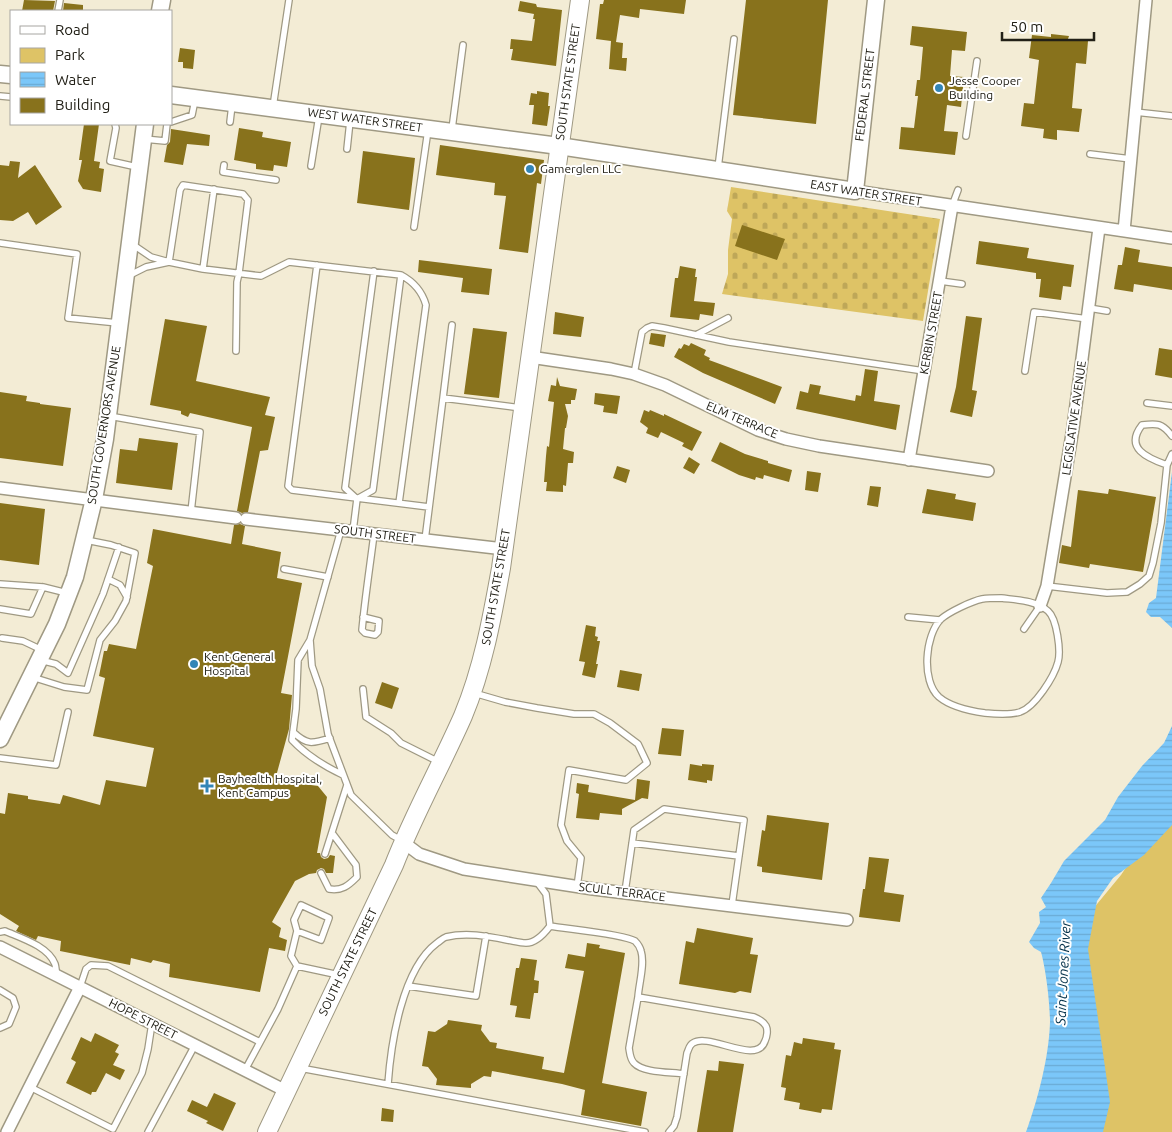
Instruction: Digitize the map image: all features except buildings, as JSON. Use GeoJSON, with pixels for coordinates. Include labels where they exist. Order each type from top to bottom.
{"type":"FeatureCollection","features":[{"type":"Feature","properties":{"kind":"main road","name":"SOUTH STATE STREET"},"geometry":{"type":"LineString","coordinates":[[267,1132],[394,865],[472,693],[491,622],[504,549],[580,0]]}},
{"type":"Feature","properties":{"kind":"street","name":"FEDERAL STREET"},"geometry":{"type":"LineString","coordinates":[[854,191],[876,0]]}},
{"type":"Feature","properties":{"kind":"street"},"geometry":{"type":"LineString","coordinates":[[1124,231],[1146,0]]}},
{"type":"Feature","properties":{"kind":"street","name":"WEST WATER STREET"},"geometry":{"type":"LineString","coordinates":[[172,95],[559,146]]}},
{"type":"Feature","properties":{"kind":"street","name":"SOUTH GOVERNORS AVENUE"},"geometry":{"type":"LineString","coordinates":[[2,728],[32,677],[69,593],[75,577],[94,499],[108,416],[144,131]]}},
{"type":"Feature","properties":{"kind":"street","name":"EAST WATER STREET"},"geometry":{"type":"LineString","coordinates":[[559,146],[1172,238]]}},
{"type":"Feature","properties":{"kind":"street","name":"KERBIN STREET"},"geometry":{"type":"LineString","coordinates":[[909,460],[952,206]]}},
{"type":"Feature","properties":{"kind":"street","name":"LEGISLATIVE AVENUE"},"geometry":{"type":"LineString","coordinates":[[1040,606],[1048,586],[1073,428],[1089,313],[1098,228]]}},
{"type":"Feature","properties":{"kind":"street","name":"ELM TERRACE"},"geometry":{"type":"LineString","coordinates":[[530,357],[634,374],[665,385],[758,430],[786,439],[819,446],[988,471]]}},
{"type":"Feature","properties":{"kind":"street","name":"SOUTH STREET"},"geometry":{"type":"LineString","coordinates":[[0,488],[504,549]]}},
{"type":"Feature","properties":{"kind":"street","name":"SCULL TERRACE"},"geometry":{"type":"LineString","coordinates":[[403,842],[419,854],[464,869],[577,887],[847,920]]}},
{"type":"Feature","properties":{"kind":"street","name":"HOPE STREET"},"geometry":{"type":"LineString","coordinates":[[0,947],[195,1044],[286,1092]]}},
{"type":"Feature","properties":{"kind":"street"},"geometry":{"type":"LineString","coordinates":[[7,1132],[80,987]]}},
{"type":"Feature","properties":{"kind":"lane"},"geometry":{"type":"LineString","coordinates":[[273,108],[289,0]]}},
{"type":"Feature","properties":{"kind":"lane"},"geometry":{"type":"LineString","coordinates":[[718,170],[734,39]]}},
{"type":"Feature","properties":{"kind":"lane"},"geometry":{"type":"LineString","coordinates":[[451,132],[463,45]]}},
{"type":"Feature","properties":{"kind":"lane"},"geometry":{"type":"LineString","coordinates":[[966,136],[976,61]]}},
{"type":"Feature","properties":{"kind":"lane"},"geometry":{"type":"LineString","coordinates":[[172,122],[192,115],[196,98]]}},
{"type":"Feature","properties":{"kind":"lane"},"geometry":{"type":"LineString","coordinates":[[230,122],[232,103]]}},
{"type":"Feature","properties":{"kind":"lane"},"geometry":{"type":"LineString","coordinates":[[1135,112],[1172,116]]}},
{"type":"Feature","properties":{"kind":"lane"},"geometry":{"type":"LineString","coordinates":[[311,166],[320,114]]}},
{"type":"Feature","properties":{"kind":"lane"},"geometry":{"type":"LineString","coordinates":[[346,149],[350,118]]}},
{"type":"Feature","properties":{"kind":"lane"},"geometry":{"type":"LineString","coordinates":[[115,125],[110,161],[140,168]]}},
{"type":"Feature","properties":{"kind":"lane"},"geometry":{"type":"LineString","coordinates":[[144,131],[165,141],[167,125]]}},
{"type":"Feature","properties":{"kind":"lane"},"geometry":{"type":"LineString","coordinates":[[414,227],[428,129]]}},
{"type":"Feature","properties":{"kind":"lane"},"geometry":{"type":"LineString","coordinates":[[1090,154],[1131,159]]}},
{"type":"Feature","properties":{"kind":"lane"},"geometry":{"type":"LineString","coordinates":[[224,165],[223,172],[276,180]]}},
{"type":"Feature","properties":{"kind":"lane"},"geometry":{"type":"LineString","coordinates":[[169,262],[180,190],[183,185],[242,194],[248,200],[237,282],[236,351]]}},
{"type":"Feature","properties":{"kind":"lane"},"geometry":{"type":"LineString","coordinates":[[203,269],[214,189]]}},
{"type":"Feature","properties":{"kind":"lane"},"geometry":{"type":"LineString","coordinates":[[952,206],[958,190]]}},
{"type":"Feature","properties":{"kind":"lane"},"geometry":{"type":"LineString","coordinates":[[0,243],[77,254],[68,318],[120,324]]}},
{"type":"Feature","properties":{"kind":"lane"},"geometry":{"type":"LineString","coordinates":[[131,243],[151,257],[203,269],[261,276],[289,262],[401,275],[411,281],[422,294],[426,304],[399,504]]}},
{"type":"Feature","properties":{"kind":"lane"},"geometry":{"type":"LineString","coordinates":[[126,277],[146,267],[169,262]]}},
{"type":"Feature","properties":{"kind":"lane"},"geometry":{"type":"LineString","coordinates":[[317,265],[288,486],[292,490],[429,507]]}},
{"type":"Feature","properties":{"kind":"lane"},"geometry":{"type":"LineString","coordinates":[[358,499],[345,488],[374,272]]}},
{"type":"Feature","properties":{"kind":"lane"},"geometry":{"type":"LineString","coordinates":[[358,499],[373,490],[401,275]]}},
{"type":"Feature","properties":{"kind":"lane"},"geometry":{"type":"LineString","coordinates":[[940,281],[962,284]]}},
{"type":"Feature","properties":{"kind":"lane"},"geometry":{"type":"LineString","coordinates":[[1025,372],[1034,312],[1089,313],[1107,311]]}},
{"type":"Feature","properties":{"kind":"lane"},"geometry":{"type":"LineString","coordinates":[[696,335],[728,318]]}},
{"type":"Feature","properties":{"kind":"lane"},"geometry":{"type":"LineString","coordinates":[[425,540],[452,325]]}},
{"type":"Feature","properties":{"kind":"lane"},"geometry":{"type":"LineString","coordinates":[[634,374],[642,332],[647,328],[664,328],[729,342],[924,371]]}},
{"type":"Feature","properties":{"kind":"lane"},"geometry":{"type":"LineString","coordinates":[[443,398],[523,409]]}},
{"type":"Feature","properties":{"kind":"lane"},"geometry":{"type":"LineString","coordinates":[[1147,403],[1172,406]]}},
{"type":"Feature","properties":{"kind":"lane"},"geometry":{"type":"LineString","coordinates":[[108,416],[200,432],[191,512]]}},
{"type":"Feature","properties":{"kind":"lane"},"geometry":{"type":"LineString","coordinates":[[1166,466],[1146,457],[1134,442],[1136,433],[1142,425],[1154,423],[1166,428],[1172,436]]}},
{"type":"Feature","properties":{"kind":"lane"},"geometry":{"type":"LineString","coordinates":[[1048,586],[1107,593],[1127,592],[1149,576],[1160,531],[1166,466],[1172,454]]}},
{"type":"Feature","properties":{"kind":"lane"},"geometry":{"type":"LineString","coordinates":[[353,531],[358,499]]}},
{"type":"Feature","properties":{"kind":"lane"},"geometry":{"type":"LineString","coordinates":[[341,530],[310,640],[298,660],[296,709],[292,740],[300,749],[323,765],[343,774]]}},
{"type":"Feature","properties":{"kind":"lane"},"geometry":{"type":"LineString","coordinates":[[363,617],[374,534]]}},
{"type":"Feature","properties":{"kind":"lane"},"geometry":{"type":"LineString","coordinates":[[32,677],[64,687],[87,690],[100,640],[116,621],[126,602],[135,553],[84,540]]}},
{"type":"Feature","properties":{"kind":"lane"},"geometry":{"type":"LineString","coordinates":[[2,638],[23,641],[68,674],[85,638],[108,580],[118,548]]}},
{"type":"Feature","properties":{"kind":"lane"},"geometry":{"type":"LineString","coordinates":[[284,569],[328,577]]}},
{"type":"Feature","properties":{"kind":"lane"},"geometry":{"type":"LineString","coordinates":[[108,580],[120,585],[127,596]]}},
{"type":"Feature","properties":{"kind":"lane"},"geometry":{"type":"LineString","coordinates":[[0,584],[43,587],[69,593]]}},
{"type":"Feature","properties":{"kind":"lane"},"geometry":{"type":"LineString","coordinates":[[0,609],[31,614],[43,587]]}},
{"type":"Feature","properties":{"kind":"lane"},"geometry":{"type":"LineString","coordinates":[[1001,598],[1036,603],[1050,612],[1056,625],[1059,660],[1036,700],[1020,712],[985,713],[957,707],[939,696],[929,682],[927,656],[930,641],[940,620],[981,599],[1001,598]]}},
{"type":"Feature","properties":{"kind":"lane"},"geometry":{"type":"LineString","coordinates":[[1024,630],[1040,606]]}},
{"type":"Feature","properties":{"kind":"lane"},"geometry":{"type":"LineString","coordinates":[[908,617],[940,620]]}},
{"type":"Feature","properties":{"kind":"lane"},"geometry":{"type":"LineString","coordinates":[[310,640],[312,666],[320,689],[330,738],[351,795],[392,835],[403,842]]}},
{"type":"Feature","properties":{"kind":"lane"},"geometry":{"type":"LineString","coordinates":[[363,690],[366,717],[391,733],[401,743],[441,762]]}},
{"type":"Feature","properties":{"kind":"lane"},"geometry":{"type":"LineString","coordinates":[[472,693],[537,708],[574,714],[594,714],[610,723],[638,744],[647,763],[626,780],[568,770],[561,825],[568,841],[581,858],[577,887]]}},
{"type":"Feature","properties":{"kind":"lane"},"geometry":{"type":"LineString","coordinates":[[0,758],[56,765],[68,712]]}},
{"type":"Feature","properties":{"kind":"lane"},"geometry":{"type":"LineString","coordinates":[[293,732],[303,741],[315,743],[330,738]]}},
{"type":"Feature","properties":{"kind":"lane"},"geometry":{"type":"LineString","coordinates":[[325,854],[347,785]]}},
{"type":"Feature","properties":{"kind":"lane"},"geometry":{"type":"LineString","coordinates":[[625,892],[634,830],[664,809],[744,820],[732,906]]}},
{"type":"Feature","properties":{"kind":"lane"},"geometry":{"type":"LineString","coordinates":[[321,873],[329,889],[338,890],[347,886],[356,877],[356,865],[332,833]]}},
{"type":"Feature","properties":{"kind":"lane"},"geometry":{"type":"LineString","coordinates":[[632,843],[739,856]]}},
{"type":"Feature","properties":{"kind":"lane"},"geometry":{"type":"LineString","coordinates":[[388,1084],[395,1030],[408,986],[429,949],[445,937],[479,935],[527,943],[543,935],[550,926],[546,894],[536,880]]}},
{"type":"Feature","properties":{"kind":"lane"},"geometry":{"type":"LineString","coordinates":[[297,931],[321,940],[329,918],[301,906],[294,920],[297,931],[290,956],[297,966],[341,976]]}},
{"type":"Feature","properties":{"kind":"lane"},"geometry":{"type":"LineString","coordinates":[[550,926],[627,938],[635,942],[641,949],[642,957],[638,997],[629,1048],[630,1057],[633,1062],[647,1070],[684,1074]]}},
{"type":"Feature","properties":{"kind":"lane"},"geometry":{"type":"LineString","coordinates":[[0,932],[5,931],[41,948],[55,963],[57,976]]}},
{"type":"Feature","properties":{"kind":"lane"},"geometry":{"type":"LineString","coordinates":[[408,986],[476,996],[486,936]]}},
{"type":"Feature","properties":{"kind":"lane"},"geometry":{"type":"LineString","coordinates":[[80,987],[86,969],[91,965],[108,966],[260,1042]]}},
{"type":"Feature","properties":{"kind":"lane"},"geometry":{"type":"LineString","coordinates":[[245,1070],[278,1009],[297,966]]}},
{"type":"Feature","properties":{"kind":"lane"},"geometry":{"type":"LineString","coordinates":[[0,990],[13,998],[16,1007],[9,1024],[0,1028]]}},
{"type":"Feature","properties":{"kind":"lane"},"geometry":{"type":"LineString","coordinates":[[638,997],[754,1017],[765,1024],[767,1029],[766,1040],[758,1050],[748,1051],[704,1041],[695,1041],[690,1044],[677,1117],[674,1126],[669,1132]]}},
{"type":"Feature","properties":{"kind":"lane"},"geometry":{"type":"LineString","coordinates":[[30,1087],[113,1128],[142,1073],[152,1023]]}},
{"type":"Feature","properties":{"kind":"lane"},"geometry":{"type":"LineString","coordinates":[[148,1132],[195,1044]]}},
{"type":"Feature","properties":{"kind":"lane"},"geometry":{"type":"LineString","coordinates":[[298,1068],[645,1132]]}},
{"type":"Feature","properties":{"kind":"green space"},"geometry":{"type":"Polygon","coordinates":[[[731,187],[940,219],[923,321],[722,294],[728,274],[728,250],[732,219],[727,211],[731,187]]]}},
{"type":"Feature","properties":{"kind":"green space"},"geometry":{"type":"Polygon","coordinates":[[[1172,816],[1172,1132],[1088,1132],[1083,921],[1121,875],[1135,854],[1172,816]]]}},
{"type":"Feature","properties":{"kind":"water"},"geometry":{"type":"Polygon","coordinates":[[[1172,472],[1172,628],[1160,617],[1151,617],[1146,612],[1149,603],[1156,598],[1172,472]]]}},
{"type":"Feature","properties":{"kind":"water","name":"Saint Jones River"},"geometry":{"type":"Polygon","coordinates":[[[1172,726],[1172,825],[1144,855],[1113,878],[1097,901],[1088,949],[1110,1102],[1103,1132],[1026,1132],[1042,1078],[1048,1049],[1050,1022],[1043,959],[1041,952],[1029,942],[1040,923],[1039,912],[1046,907],[1041,898],[1064,861],[1105,820],[1118,797],[1142,766],[1164,743],[1172,726]]]}},
{"type":"Feature","properties":{"kind":"place","name":"Jesse Cooper Building"},"geometry":{"type":"Point","coordinates":[939,88]}},
{"type":"Feature","properties":{"kind":"place","name":"Gamerglen LLC"},"geometry":{"type":"Point","coordinates":[530,169]}},
{"type":"Feature","properties":{"kind":"place","name":"Kent General Hospital"},"geometry":{"type":"Point","coordinates":[194,664]}},
{"type":"Feature","properties":{"kind":"place","name":"Bayhealth Hospital, Kent Campus"},"geometry":{"type":"Point","coordinates":[207,786]}}]}
